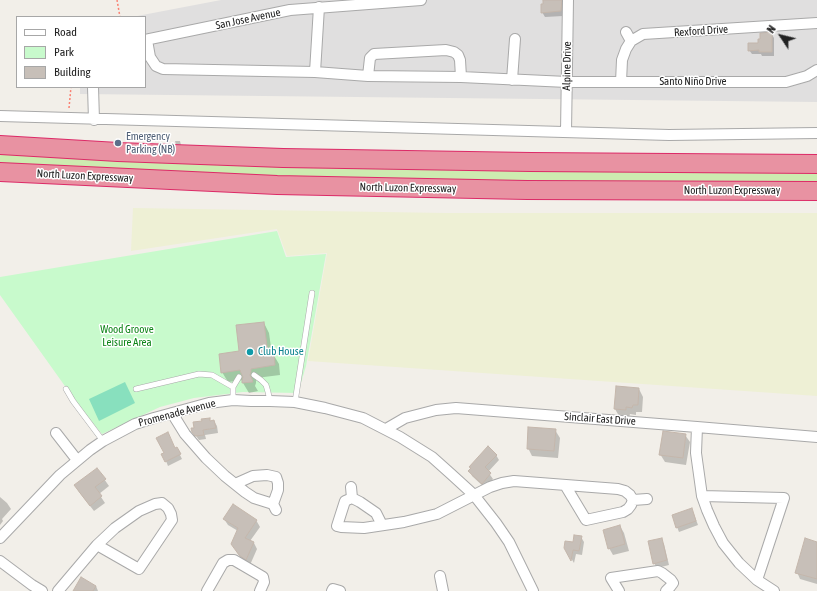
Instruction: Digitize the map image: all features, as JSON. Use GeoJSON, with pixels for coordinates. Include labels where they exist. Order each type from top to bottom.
{"type":"FeatureCollection","features":[{"type":"Feature","properties":{"kind":"highway"},"geometry":{"type":"LineString","coordinates":[[0,145],[291,158],[817,164]]}},
{"type":"Feature","properties":{"kind":"highway","name":"North Luzon Expressway"},"geometry":{"type":"LineString","coordinates":[[0,172],[277,185],[527,190],[817,191]]}},
{"type":"Feature","properties":{"kind":"street","name":"San Jose Avenue"},"geometry":{"type":"LineString","coordinates":[[146,40],[290,10],[421,0]]}},
{"type":"Feature","properties":{"kind":"street","name":"Alpine Drive"},"geometry":{"type":"LineString","coordinates":[[566,132],[568,0]]}},
{"type":"Feature","properties":{"kind":"street"},"geometry":{"type":"LineString","coordinates":[[315,72],[319,7]]}},
{"type":"Feature","properties":{"kind":"street","name":"Rexford Drive"},"geometry":{"type":"LineString","coordinates":[[631,41],[643,34],[817,23]]}},
{"type":"Feature","properties":{"kind":"street"},"geometry":{"type":"LineString","coordinates":[[621,82],[622,60],[631,41],[626,32]]}},
{"type":"Feature","properties":{"kind":"street"},"geometry":{"type":"LineString","coordinates":[[512,80],[515,39]]}},
{"type":"Feature","properties":{"kind":"street","name":"Santo Niño Drive"},"geometry":{"type":"LineString","coordinates":[[146,40],[150,57],[156,66],[163,69],[315,72],[368,76],[461,77],[567,82],[786,82],[807,76],[817,70]]}},
{"type":"Feature","properties":{"kind":"street"},"geometry":{"type":"LineString","coordinates":[[368,76],[370,58],[374,54],[446,50],[454,52],[458,55],[460,60],[461,77]]}},
{"type":"Feature","properties":{"kind":"street"},"geometry":{"type":"LineString","coordinates":[[94,88],[94,120]]}},
{"type":"Feature","properties":{"kind":"street"},"geometry":{"type":"LineString","coordinates":[[0,116],[94,120],[669,135],[817,133]]}},
{"type":"Feature","properties":{"kind":"street","name":"Promenade Avenue"},"geometry":{"type":"LineString","coordinates":[[0,538],[50,484],[77,460],[103,441],[135,424],[208,404],[233,400],[295,402],[343,412],[363,418],[386,429],[432,457],[474,495],[496,523],[509,542],[533,591]]}},
{"type":"Feature","properties":{"kind":"street","name":"Sinclair East Drive"},"geometry":{"type":"LineString","coordinates":[[386,429],[405,418],[436,410],[456,408],[817,437]]}},
{"type":"Feature","properties":{"kind":"street"},"geometry":{"type":"LineString","coordinates":[[172,413],[186,434],[206,458],[225,476],[254,498],[275,507],[278,490],[278,474],[253,476],[236,484]]}},
{"type":"Feature","properties":{"kind":"street"},"geometry":{"type":"LineString","coordinates":[[697,427],[696,453],[702,496],[709,516],[723,543],[739,564],[757,580],[774,591]]}},
{"type":"Feature","properties":{"kind":"street"},"geometry":{"type":"LineString","coordinates":[[56,433],[77,460]]}},
{"type":"Feature","properties":{"kind":"street"},"geometry":{"type":"LineString","coordinates":[[382,525],[376,513],[352,498],[345,501],[337,526],[364,528],[404,522],[437,514],[474,495],[502,483],[514,481],[618,489],[625,491],[633,500]]}},
{"type":"Feature","properties":{"kind":"street"},"geometry":{"type":"LineString","coordinates":[[565,484],[586,520],[623,512],[628,509],[633,500]]}},
{"type":"Feature","properties":{"kind":"street"},"geometry":{"type":"LineString","coordinates":[[352,487],[352,498]]}},
{"type":"Feature","properties":{"kind":"street"},"geometry":{"type":"LineString","coordinates":[[702,496],[784,498],[757,580]]}},
{"type":"Feature","properties":{"kind":"street"},"geometry":{"type":"LineString","coordinates":[[633,500],[648,499]]}},
{"type":"Feature","properties":{"kind":"street"},"geometry":{"type":"LineString","coordinates":[[58,591],[97,545],[116,528],[139,511],[154,504],[162,503],[168,508],[171,514],[172,520],[139,569],[97,545]]}},
{"type":"Feature","properties":{"kind":"street"},"geometry":{"type":"LineString","coordinates":[[207,591],[223,563],[228,560],[234,560],[263,578],[264,582],[260,591]]}},
{"type":"Feature","properties":{"kind":"street"},"geometry":{"type":"LineString","coordinates":[[0,561],[42,591]]}},
{"type":"Feature","properties":{"kind":"street"},"geometry":{"type":"LineString","coordinates":[[619,591],[611,578],[656,571],[661,572],[671,580],[672,585],[666,591]]}},
{"type":"Feature","properties":{"kind":"street"},"geometry":{"type":"LineString","coordinates":[[440,576],[443,591]]}},
{"type":"Feature","properties":{"kind":"street"},"geometry":{"type":"LineString","coordinates":[[332,591],[333,589],[340,591]]}},
{"type":"Feature","properties":{"kind":"lane"},"geometry":{"type":"LineString","coordinates":[[295,402],[312,294]]}},
{"type":"Feature","properties":{"kind":"lane"},"geometry":{"type":"LineString","coordinates":[[136,389],[199,374],[212,375],[233,387]]}},
{"type":"Feature","properties":{"kind":"lane"},"geometry":{"type":"LineString","coordinates":[[254,375],[266,385],[270,401]]}},
{"type":"Feature","properties":{"kind":"lane"},"geometry":{"type":"LineString","coordinates":[[233,400],[233,387],[239,377]]}},
{"type":"Feature","properties":{"kind":"lane"},"geometry":{"type":"LineString","coordinates":[[66,389],[73,401],[103,441]]}},
{"type":"Feature","properties":{"kind":"path"},"geometry":{"type":"LineString","coordinates":[[117,0],[120,16]]}},
{"type":"Feature","properties":{"kind":"path"},"geometry":{"type":"LineString","coordinates":[[68,118],[71,88]]}},
{"type":"Feature","properties":{"kind":"shaded area"},"geometry":{"type":"Polygon","coordinates":[[[221,0],[817,0],[817,102],[80,94],[80,88],[146,88],[146,16],[137,16],[221,0]]]}},
{"type":"Feature","properties":{"kind":"green space"},"geometry":{"type":"Polygon","coordinates":[[[0,151],[817,170],[817,187],[436,184],[0,169],[0,151]]]}},
{"type":"Feature","properties":{"kind":"green space"},"geometry":{"type":"Polygon","coordinates":[[[133,208],[446,213],[817,213],[817,396],[308,361],[327,253],[287,256],[277,229],[131,251],[133,208]]]}},
{"type":"Feature","properties":{"kind":"green space","name":"Wood Groove Leisure Area"},"geometry":{"type":"Polygon","coordinates":[[[277,231],[286,257],[326,254],[306,366],[298,393],[243,392],[194,398],[160,407],[102,434],[82,410],[0,295],[0,277],[277,231]]]}},
{"type":"Feature","properties":{"kind":"green space"},"geometry":{"type":"Polygon","coordinates":[[[125,382],[135,403],[99,421],[89,399],[125,382]]]}},
{"type":"Feature","properties":{"kind":"building"},"geometry":{"type":"Polygon","coordinates":[[[543,0],[562,0],[561,11],[541,13],[541,4],[543,4],[543,0]]]}},
{"type":"Feature","properties":{"kind":"building"},"geometry":{"type":"Polygon","coordinates":[[[772,32],[772,52],[759,52],[759,50],[748,51],[748,43],[758,43],[760,33],[772,32]]]}},
{"type":"Feature","properties":{"kind":"building","name":"Club House"},"geometry":{"type":"Polygon","coordinates":[[[264,322],[268,354],[274,353],[275,365],[251,369],[250,375],[253,382],[242,383],[243,377],[240,370],[221,373],[219,354],[239,351],[236,325],[264,322]]]}},
{"type":"Feature","properties":{"kind":"building"},"geometry":{"type":"Polygon","coordinates":[[[616,386],[639,388],[638,405],[633,405],[632,408],[626,407],[626,410],[614,409],[616,386]]]}},
{"type":"Feature","properties":{"kind":"building"},"geometry":{"type":"Polygon","coordinates":[[[210,418],[210,421],[214,420],[216,428],[203,430],[204,435],[195,436],[191,428],[194,428],[193,422],[210,418]]]}},
{"type":"Feature","properties":{"kind":"building"},"geometry":{"type":"Polygon","coordinates":[[[528,427],[556,429],[554,451],[527,449],[528,427]]]}},
{"type":"Feature","properties":{"kind":"building"},"geometry":{"type":"Polygon","coordinates":[[[663,431],[686,434],[683,458],[659,455],[663,431]]]}},
{"type":"Feature","properties":{"kind":"building"},"geometry":{"type":"Polygon","coordinates":[[[168,432],[175,448],[177,447],[181,454],[165,462],[161,454],[164,453],[156,438],[168,432]]]}},
{"type":"Feature","properties":{"kind":"building"},"geometry":{"type":"Polygon","coordinates":[[[488,446],[497,455],[485,467],[491,473],[482,484],[468,471],[471,468],[469,467],[488,446]]]}},
{"type":"Feature","properties":{"kind":"building"},"geometry":{"type":"Polygon","coordinates":[[[97,468],[106,479],[95,487],[102,496],[90,506],[74,485],[97,468]]]}},
{"type":"Feature","properties":{"kind":"building"},"geometry":{"type":"Polygon","coordinates":[[[233,504],[257,520],[245,538],[254,542],[246,560],[239,555],[231,544],[238,528],[223,519],[233,504]]]}},
{"type":"Feature","properties":{"kind":"building"},"geometry":{"type":"Polygon","coordinates":[[[692,508],[696,521],[676,528],[672,515],[692,508]]]}},
{"type":"Feature","properties":{"kind":"building"},"geometry":{"type":"Polygon","coordinates":[[[620,525],[625,544],[608,549],[603,530],[620,525]]]}},
{"type":"Feature","properties":{"kind":"building"},"geometry":{"type":"Polygon","coordinates":[[[574,535],[582,536],[579,551],[573,550],[571,561],[564,548],[565,541],[573,542],[574,535]]]}},
{"type":"Feature","properties":{"kind":"building"},"geometry":{"type":"Polygon","coordinates":[[[662,538],[667,560],[653,564],[648,541],[662,538]]]}},
{"type":"Feature","properties":{"kind":"building"},"geometry":{"type":"Polygon","coordinates":[[[805,538],[817,542],[817,579],[795,573],[805,538]]]}},
{"type":"Feature","properties":{"kind":"building"},"geometry":{"type":"Polygon","coordinates":[[[81,577],[96,586],[93,591],[73,591],[81,577]]]}},
{"type":"Feature","properties":{"kind":"place","name":"Emergency Parking (NB)"},"geometry":{"type":"Point","coordinates":[118,143]}},
{"type":"Feature","properties":{"kind":"place","name":"Club House"},"geometry":{"type":"Point","coordinates":[250,352]}}]}
